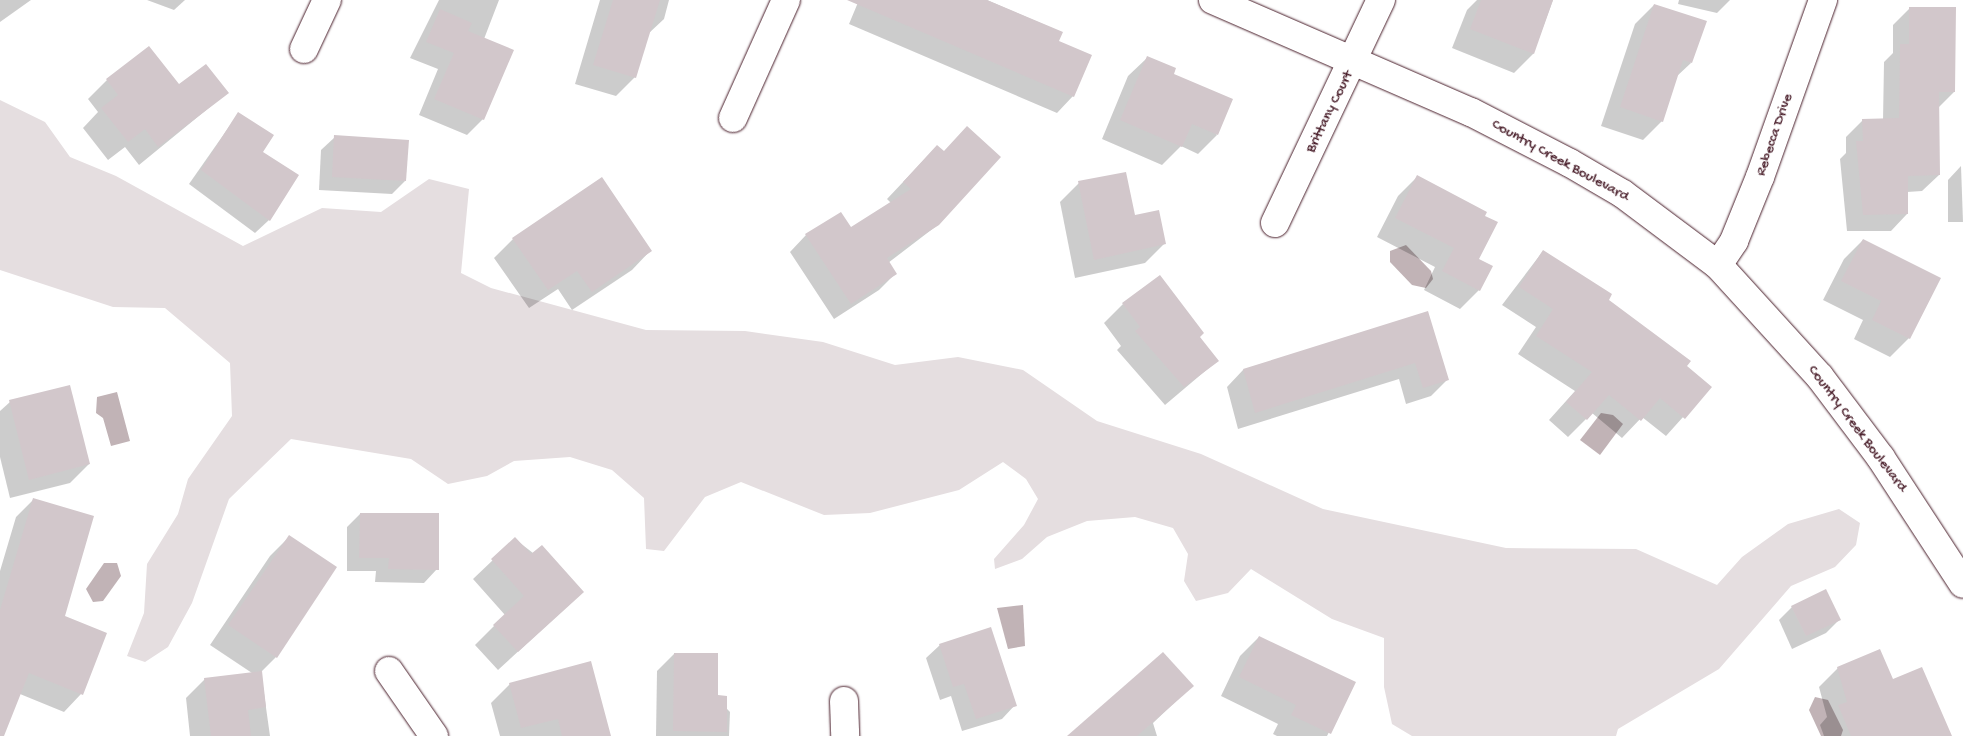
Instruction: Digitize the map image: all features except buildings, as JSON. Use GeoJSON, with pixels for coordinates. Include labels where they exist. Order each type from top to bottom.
{"type":"FeatureCollection","features":[{"type":"Feature","properties":{"kind":"street"},"geometry":{"type":"LineString","coordinates":[[304,50],[327,0]]}},
{"type":"Feature","properties":{"kind":"street"},"geometry":{"type":"LineString","coordinates":[[733,118],[786,0]]}},
{"type":"Feature","properties":{"kind":"street","name":"Country Creek Boulevard"},"geometry":{"type":"LineString","coordinates":[[1213,0],[1471,112],[1570,163],[1622,194],[1718,265],[1820,377],[1881,458],[1963,584]]}},
{"type":"Feature","properties":{"kind":"street","name":"Brittany Court"},"geometry":{"type":"LineString","coordinates":[[1276,223],[1354,62],[1381,0]]}},
{"type":"Feature","properties":{"kind":"street","name":"Rebecca Drive"},"geometry":{"type":"LineString","coordinates":[[1718,265],[1734,242],[1760,177],[1823,0]]}},
{"type":"Feature","properties":{"kind":"street"},"geometry":{"type":"LineString","coordinates":[[389,671],[434,736]]}},
{"type":"Feature","properties":{"kind":"street"},"geometry":{"type":"LineString","coordinates":[[844,701],[845,736]]}},
{"type":"Feature","properties":{"kind":"shaded area"},"geometry":{"type":"Polygon","coordinates":[[[0,100],[45,122],[70,157],[116,176],[243,246],[322,208],[381,212],[429,179],[469,189],[461,273],[491,288],[646,330],[745,331],[823,342],[895,365],[958,357],[1023,370],[1097,421],[1201,454],[1323,509],[1506,548],[1636,549],[1717,585],[1742,557],[1788,524],[1839,509],[1860,523],[1856,545],[1835,567],[1791,586],[1719,669],[1618,729],[1616,736],[1412,736],[1392,724],[1384,687],[1384,638],[1332,619],[1251,569],[1228,593],[1196,601],[1184,581],[1188,554],[1173,528],[1135,517],[1087,521],[1047,537],[1022,559],[995,569],[994,559],[1024,525],[1038,499],[1026,479],[1003,462],[959,490],[870,513],[824,515],[741,482],[705,497],[664,551],[646,549],[644,498],[612,470],[570,457],[514,461],[487,476],[448,484],[411,459],[291,439],[229,499],[192,603],[168,647],[145,662],[127,656],[144,613],[147,564],[178,514],[188,479],[232,416],[230,363],[165,308],[113,307],[0,270],[0,100]]]}},
{"type":"Feature","properties":{"kind":"shaded area"},"geometry":{"type":"Polygon","coordinates":[[[1406,245],[1431,271],[1433,279],[1426,288],[1412,285],[1390,262],[1390,251],[1406,245]]]}},
{"type":"Feature","properties":{"kind":"shaded area"},"geometry":{"type":"Polygon","coordinates":[[[117,392],[130,441],[111,446],[103,418],[96,413],[97,397],[117,392]]]}},
{"type":"Feature","properties":{"kind":"shaded area"},"geometry":{"type":"Polygon","coordinates":[[[1601,413],[1613,415],[1623,424],[1600,455],[1580,440],[1601,413]]]}},
{"type":"Feature","properties":{"kind":"shaded area"},"geometry":{"type":"Polygon","coordinates":[[[104,563],[117,563],[121,576],[103,601],[93,602],[86,589],[104,563]]]}},
{"type":"Feature","properties":{"kind":"shaded area"},"geometry":{"type":"Polygon","coordinates":[[[1023,605],[1025,646],[1008,649],[997,608],[1023,605]]]}},
{"type":"Feature","properties":{"kind":"shaded area"},"geometry":{"type":"Polygon","coordinates":[[[1815,697],[1828,700],[1843,730],[1841,736],[1821,736],[1809,710],[1815,697]]]}}]}
